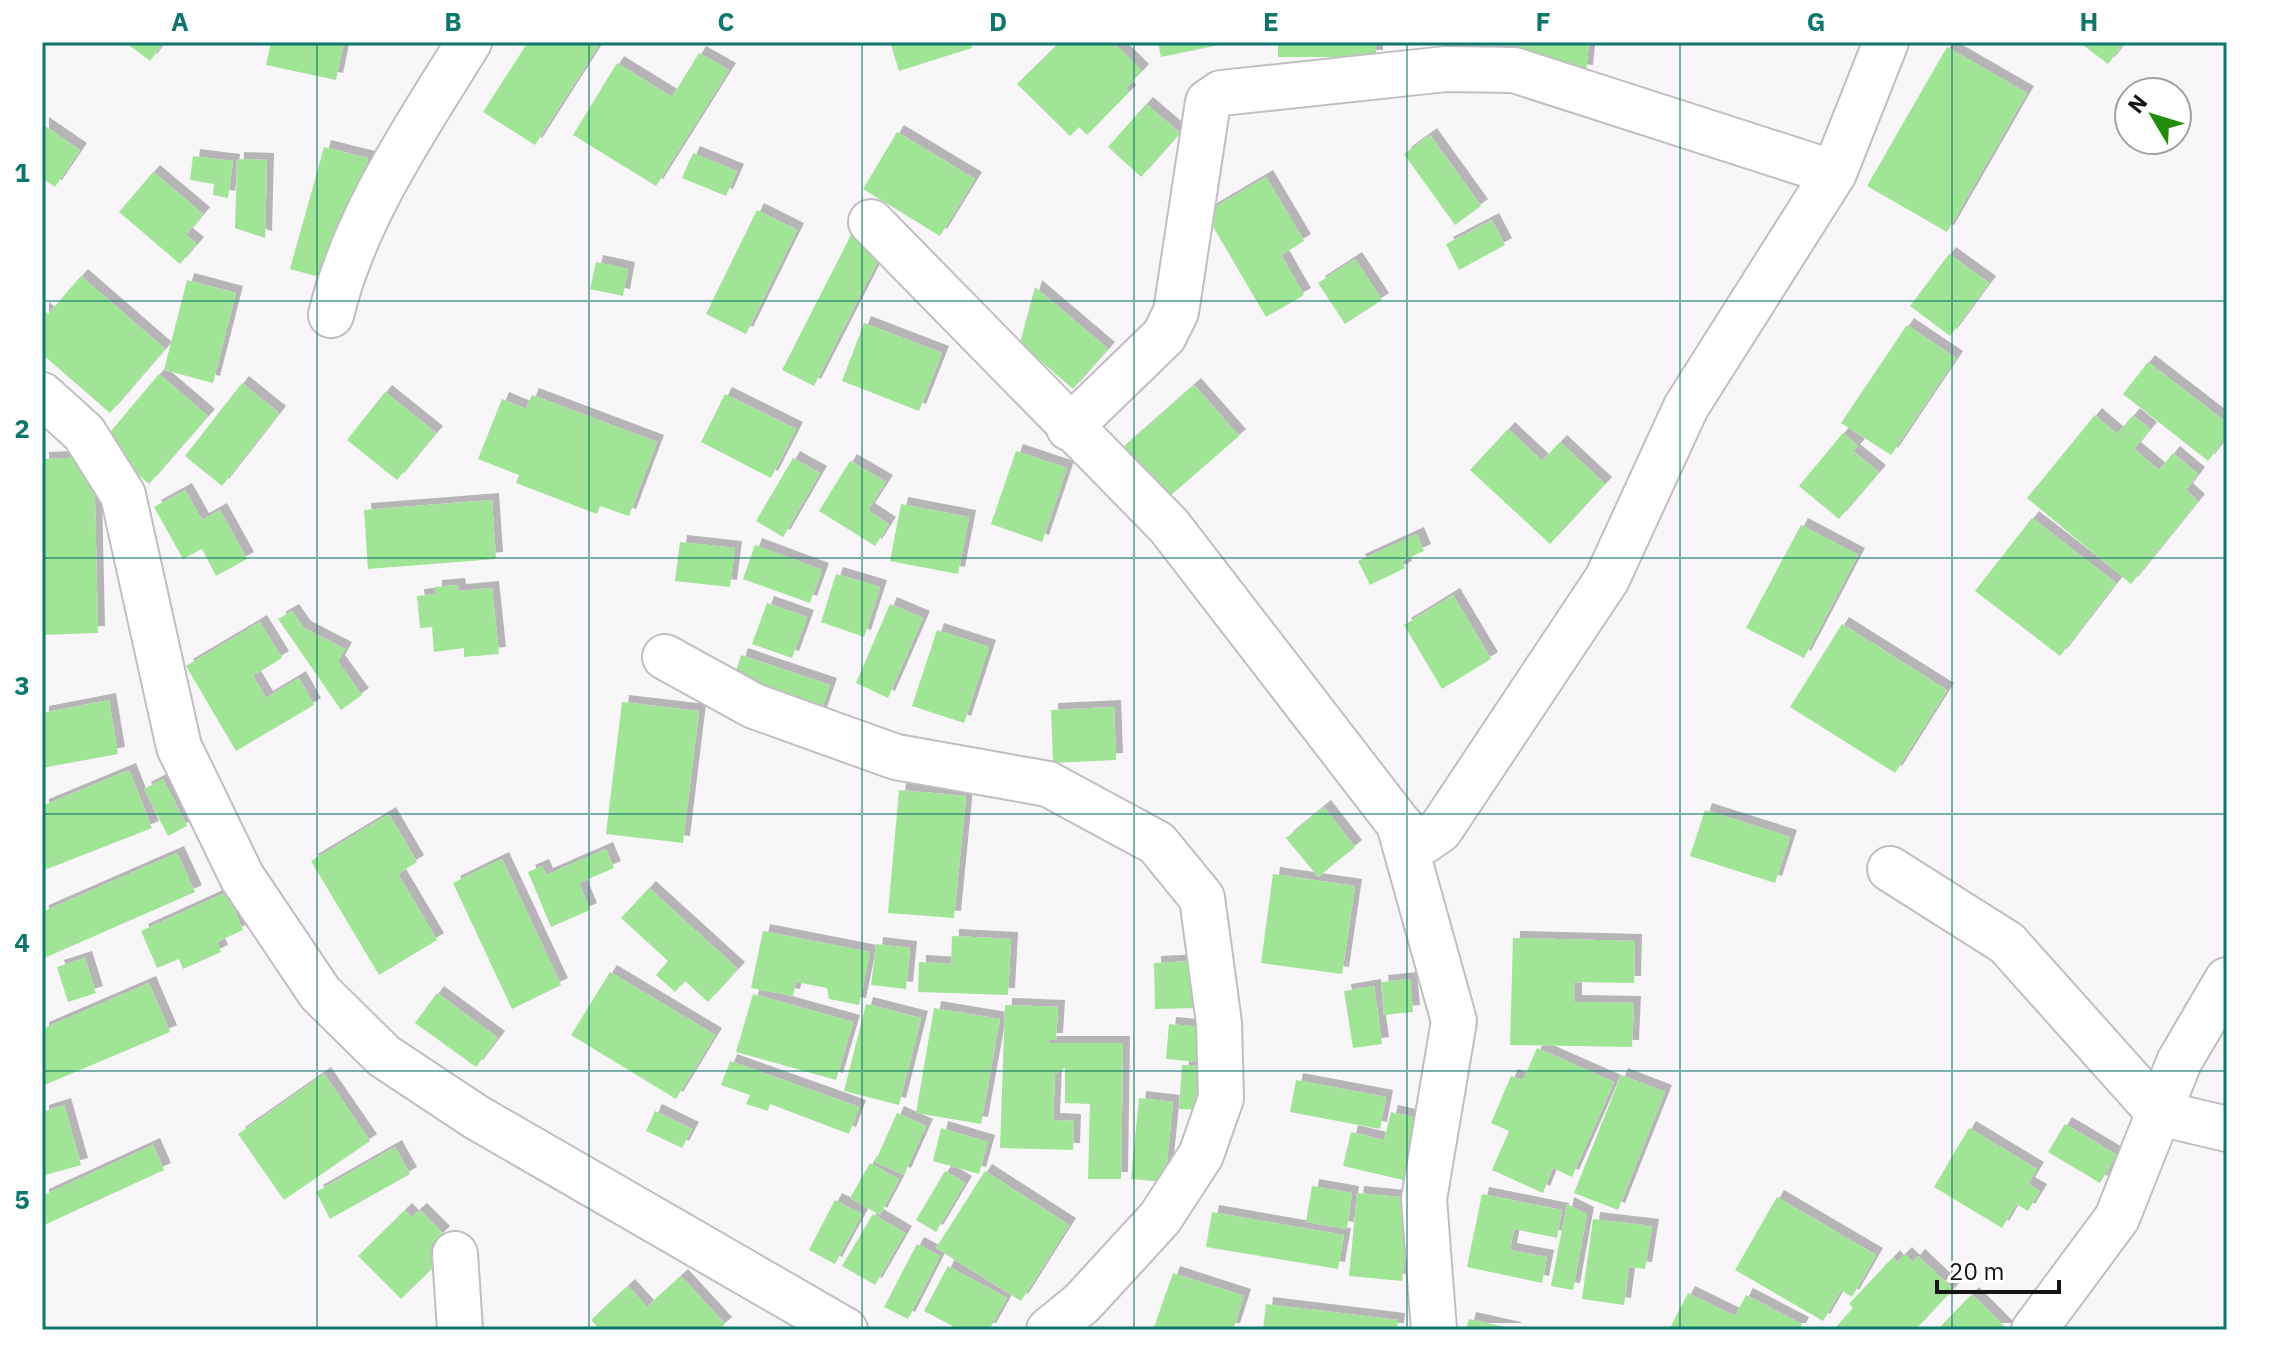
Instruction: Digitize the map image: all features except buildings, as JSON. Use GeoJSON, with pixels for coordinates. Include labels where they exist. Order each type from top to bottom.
{"type":"FeatureCollection","features":[{"type":"Feature","properties":{"kind":"street"},"geometry":{"type":"LineString","coordinates":[[331,315],[344,264],[410,138],[469,42]]}},
{"type":"Feature","properties":{"kind":"street"},"geometry":{"type":"LineString","coordinates":[[871,222],[1069,428],[1169,526],[1399,824],[1412,837],[1424,841],[1440,830],[1607,579],[1686,407],[1834,173],[1886,42]]}},
{"type":"Feature","properties":{"kind":"street"},"geometry":{"type":"LineString","coordinates":[[1069,428],[1164,336],[1176,312],[1208,102],[1221,93],[1446,69],[1514,70],[1834,173]]}},
{"type":"Feature","properties":{"kind":"street"},"geometry":{"type":"LineString","coordinates":[[42,395],[84,433],[123,495],[179,747],[242,877],[320,993],[384,1056],[476,1117],[845,1330]]}},
{"type":"Feature","properties":{"kind":"street"},"geometry":{"type":"LineString","coordinates":[[665,657],[754,706],[896,757],[1048,784],[1157,843],[1202,898],[1219,1023],[1221,1098],[1201,1155],[1160,1218],[1082,1303],[1049,1330]]}},
{"type":"Feature","properties":{"kind":"street"},"geometry":{"type":"LineString","coordinates":[[1399,824],[1454,1021],[1424,1199],[1434,1330]]}},
{"type":"Feature","properties":{"kind":"street"},"geometry":{"type":"LineString","coordinates":[[1890,869],[2007,943],[2159,1113],[2227,1129]]}},
{"type":"Feature","properties":{"kind":"street"},"geometry":{"type":"LineString","coordinates":[[2034,1330],[2117,1218],[2179,1062],[2227,980]]}},
{"type":"Feature","properties":{"kind":"street"},"geometry":{"type":"LineString","coordinates":[[455,1254],[460,1330]]}}]}
